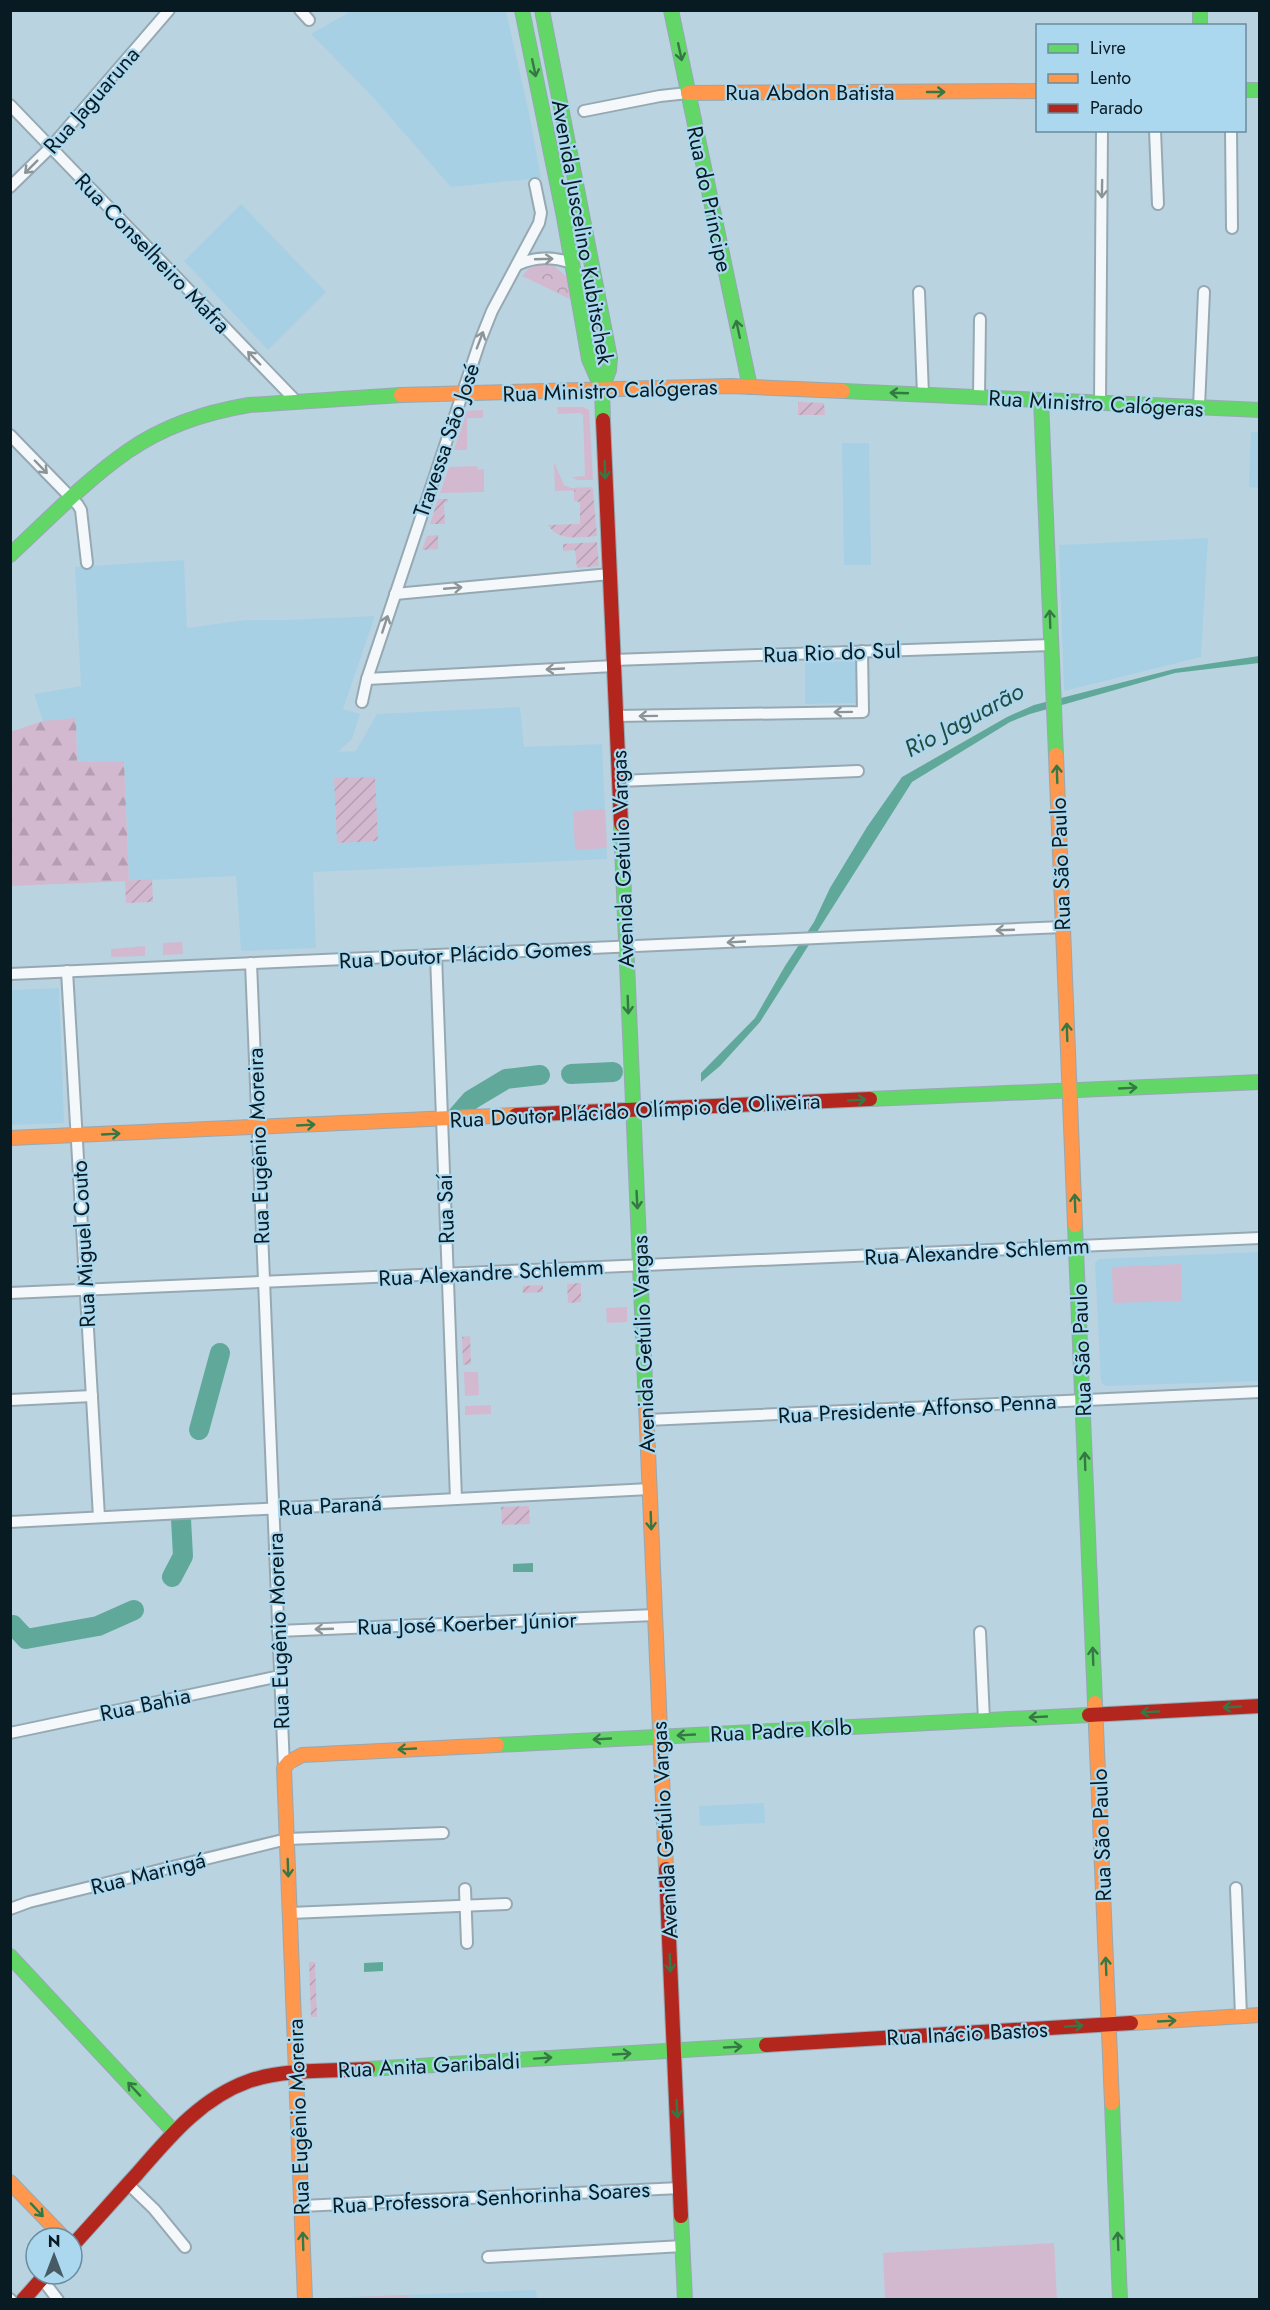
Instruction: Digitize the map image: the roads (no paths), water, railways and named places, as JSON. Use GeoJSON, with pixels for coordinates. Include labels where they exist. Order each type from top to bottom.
{"type":"FeatureCollection","features":[{"type":"Feature","properties":{"kind":"main road","name":"Avenida Juscelino Kubitschek"},"geometry":{"type":"LineString","coordinates":[[522,10],[589,359],[602,389]]}},
{"type":"Feature","properties":{"kind":"main road","name":"Avenida Juscelino Kubitschek"},"geometry":{"type":"LineString","coordinates":[[542,10],[610,358],[609,370],[602,389]]}},
{"type":"Feature","properties":{"kind":"main road","name":"Rua do Príncipe"},"geometry":{"type":"LineString","coordinates":[[671,10],[750,387]]}},
{"type":"Feature","properties":{"kind":"main road","name":"Rua Abdon Batista"},"geometry":{"type":"LineString","coordinates":[[688,93],[1036,91]]}},
{"type":"Feature","properties":{"kind":"main road","name":"Rua Ministro Calógeras"},"geometry":{"type":"LineString","coordinates":[[10,555],[72,498],[128,452],[153,436],[178,424],[225,409],[294,400],[602,389],[750,387],[1260,410]]}},
{"type":"Feature","properties":{"kind":"main road","name":"Avenida Getúlio Vargas"},"geometry":{"type":"LineString","coordinates":[[602,389],[685,2300]]}},
{"type":"Feature","properties":{"kind":"main road","name":"Rua São Paulo"},"geometry":{"type":"LineString","coordinates":[[1041,400],[1120,2300]]}},
{"type":"Feature","properties":{"kind":"main road","name":"Rua Doutor Plácido Olímpio de Oliveira"},"geometry":{"type":"LineString","coordinates":[[10,1138],[1260,1082]]}},
{"type":"Feature","properties":{"kind":"main road","name":"Rua Padre Kolb"},"geometry":{"type":"LineString","coordinates":[[302,1755],[1260,1706]]}},
{"type":"Feature","properties":{"kind":"main road"},"geometry":{"type":"LineString","coordinates":[[284,1768],[289,1762],[302,1755]]}},
{"type":"Feature","properties":{"kind":"main road","name":"Rua Eugênio Moreira"},"geometry":{"type":"LineString","coordinates":[[284,1768],[305,2300]]}},
{"type":"Feature","properties":{"kind":"main road"},"geometry":{"type":"LineString","coordinates":[[10,1956],[174,2132]]}},
{"type":"Feature","properties":{"kind":"main road","name":"Rua Inácio Bastos"},"geometry":{"type":"LineString","coordinates":[[674,2050],[1260,2015]]}},
{"type":"Feature","properties":{"kind":"main road","name":"Rua Anita Garibaldi"},"geometry":{"type":"LineString","coordinates":[[84,2233],[174,2132],[207,2102],[240,2083],[272,2075],[296,2073],[674,2050]]}},
{"type":"Feature","properties":{"kind":"main road"},"geometry":{"type":"LineString","coordinates":[[10,2182],[52,2226]]}},
{"type":"Feature","properties":{"kind":"main road"},"geometry":{"type":"LineString","coordinates":[[23,2300],[36,2286]]}},
{"type":"Feature","properties":{"kind":"street","name":"Rua Jaguaruna"},"geometry":{"type":"LineString","coordinates":[[10,187],[51,147],[169,10]]}},
{"type":"Feature","properties":{"kind":"street"},"geometry":{"type":"LineString","coordinates":[[300,10],[309,20]]}},
{"type":"Feature","properties":{"kind":"street","name":"Rua Abdon Batista"},"geometry":{"type":"LineString","coordinates":[[584,111],[660,96],[688,93]]}},
{"type":"Feature","properties":{"kind":"street","name":"Rua Conselheiro Mafra"},"geometry":{"type":"LineString","coordinates":[[10,105],[294,400]]}},
{"type":"Feature","properties":{"kind":"street"},"geometry":{"type":"LineString","coordinates":[[1100,403],[1102,132]]}},
{"type":"Feature","properties":{"kind":"street"},"geometry":{"type":"LineString","coordinates":[[1155,132],[1158,204]]}},
{"type":"Feature","properties":{"kind":"street"},"geometry":{"type":"LineString","coordinates":[[1231,132],[1232,228]]}},
{"type":"Feature","properties":{"kind":"street","name":"Travessa São José"},"geometry":{"type":"LineString","coordinates":[[362,702],[367,680],[460,395],[492,311],[541,218],[536,184]]}},
{"type":"Feature","properties":{"kind":"street"},"geometry":{"type":"LineString","coordinates":[[517,265],[540,258],[557,258],[572,263]]}},
{"type":"Feature","properties":{"kind":"street"},"geometry":{"type":"LineString","coordinates":[[919,292],[923,394]]}},
{"type":"Feature","properties":{"kind":"street"},"geometry":{"type":"LineString","coordinates":[[1199,407],[1204,292]]}},
{"type":"Feature","properties":{"kind":"street"},"geometry":{"type":"LineString","coordinates":[[979,397],[980,319]]}},
{"type":"Feature","properties":{"kind":"street"},"geometry":{"type":"LineString","coordinates":[[10,435],[81,510],[87,563]]}},
{"type":"Feature","properties":{"kind":"street"},"geometry":{"type":"LineString","coordinates":[[395,594],[610,574]]}},
{"type":"Feature","properties":{"kind":"street","name":"Rua Rio do Sul"},"geometry":{"type":"LineString","coordinates":[[367,680],[614,663],[1051,645]]}},
{"type":"Feature","properties":{"kind":"street"},"geometry":{"type":"LineString","coordinates":[[616,716],[863,712],[862,651]]}},
{"type":"Feature","properties":{"kind":"street"},"geometry":{"type":"LineString","coordinates":[[619,781],[858,771]]}},
{"type":"Feature","properties":{"kind":"street","name":"Rua Doutor Plácido Gomes"},"geometry":{"type":"LineString","coordinates":[[10,974],[1063,927]]}},
{"type":"Feature","properties":{"kind":"street","name":"Rua Saí"},"geometry":{"type":"LineString","coordinates":[[436,955],[456,1499]]}},
{"type":"Feature","properties":{"kind":"street","name":"Rua Eugênio Moreira"},"geometry":{"type":"LineString","coordinates":[[251,963],[284,1768]]}},
{"type":"Feature","properties":{"kind":"street","name":"Rua Miguel Couto"},"geometry":{"type":"LineString","coordinates":[[67,971],[99,1517]]}},
{"type":"Feature","properties":{"kind":"street","name":"Rua Alexandre Schlemm"},"geometry":{"type":"LineString","coordinates":[[10,1293],[1260,1238]]}},
{"type":"Feature","properties":{"kind":"street","name":"Rua Presidente Affonso Penna"},"geometry":{"type":"LineString","coordinates":[[647,1420],[1260,1392]]}},
{"type":"Feature","properties":{"kind":"street"},"geometry":{"type":"LineString","coordinates":[[10,1400],[92,1396]]}},
{"type":"Feature","properties":{"kind":"street","name":"Rua Paraná"},"geometry":{"type":"LineString","coordinates":[[10,1522],[650,1489]]}},
{"type":"Feature","properties":{"kind":"street","name":"Rua José Koerber Júnior"},"geometry":{"type":"LineString","coordinates":[[278,1631],[655,1615]]}},
{"type":"Feature","properties":{"kind":"street"},"geometry":{"type":"LineString","coordinates":[[980,1632],[984,1720]]}},
{"type":"Feature","properties":{"kind":"street","name":"Rua Bahia"},"geometry":{"type":"LineString","coordinates":[[10,1732],[280,1676]]}},
{"type":"Feature","properties":{"kind":"street"},"geometry":{"type":"LineString","coordinates":[[283,1743],[302,1755]]}},
{"type":"Feature","properties":{"kind":"street","name":"Rua Maringá"},"geometry":{"type":"LineString","coordinates":[[10,1909],[29,1902],[287,1839],[442,1833]]}},
{"type":"Feature","properties":{"kind":"street"},"geometry":{"type":"LineString","coordinates":[[1236,1888],[1241,2016]]}},
{"type":"Feature","properties":{"kind":"street"},"geometry":{"type":"LineString","coordinates":[[465,1889],[467,1943]]}},
{"type":"Feature","properties":{"kind":"street"},"geometry":{"type":"LineString","coordinates":[[290,1913],[506,1904]]}},
{"type":"Feature","properties":{"kind":"street"},"geometry":{"type":"LineString","coordinates":[[128,2184],[154,2209],[185,2247]]}},
{"type":"Feature","properties":{"kind":"street","name":"Rua Professora Senhorinha Soares"},"geometry":{"type":"LineString","coordinates":[[302,2206],[680,2188]]}},
{"type":"Feature","properties":{"kind":"street"},"geometry":{"type":"LineString","coordinates":[[488,2257],[683,2246]]}},
{"type":"Feature","properties":{"kind":"street"},"geometry":{"type":"LineString","coordinates":[[49,2286],[58,2300]]}},
{"type":"Feature","properties":{"kind":"waterway","name":"Rio Jaguarão"},"geometry":{"type":"LineString","coordinates":[[571,1074],[613,1072]]}},
{"type":"Feature","properties":{"kind":"waterway","name":"Rio Jaguarão"},"geometry":{"type":"LineString","coordinates":[[457,1116],[471,1100],[506,1079],[540,1075]]}},
{"type":"Feature","properties":{"kind":"waterway","name":"Rio Jaguarão"},"geometry":{"type":"LineString","coordinates":[[199,1430],[220,1353]]}},
{"type":"Feature","properties":{"kind":"waterway","name":"Rio Jaguarão"},"geometry":{"type":"LineString","coordinates":[[172,1577],[183,1556],[181,1519]]}},
{"type":"Feature","properties":{"kind":"waterway","name":"Rio Jaguarão"},"geometry":{"type":"LineString","coordinates":[[10,1625],[13,1625],[26,1639],[98,1626],[134,1610]]}}]}
